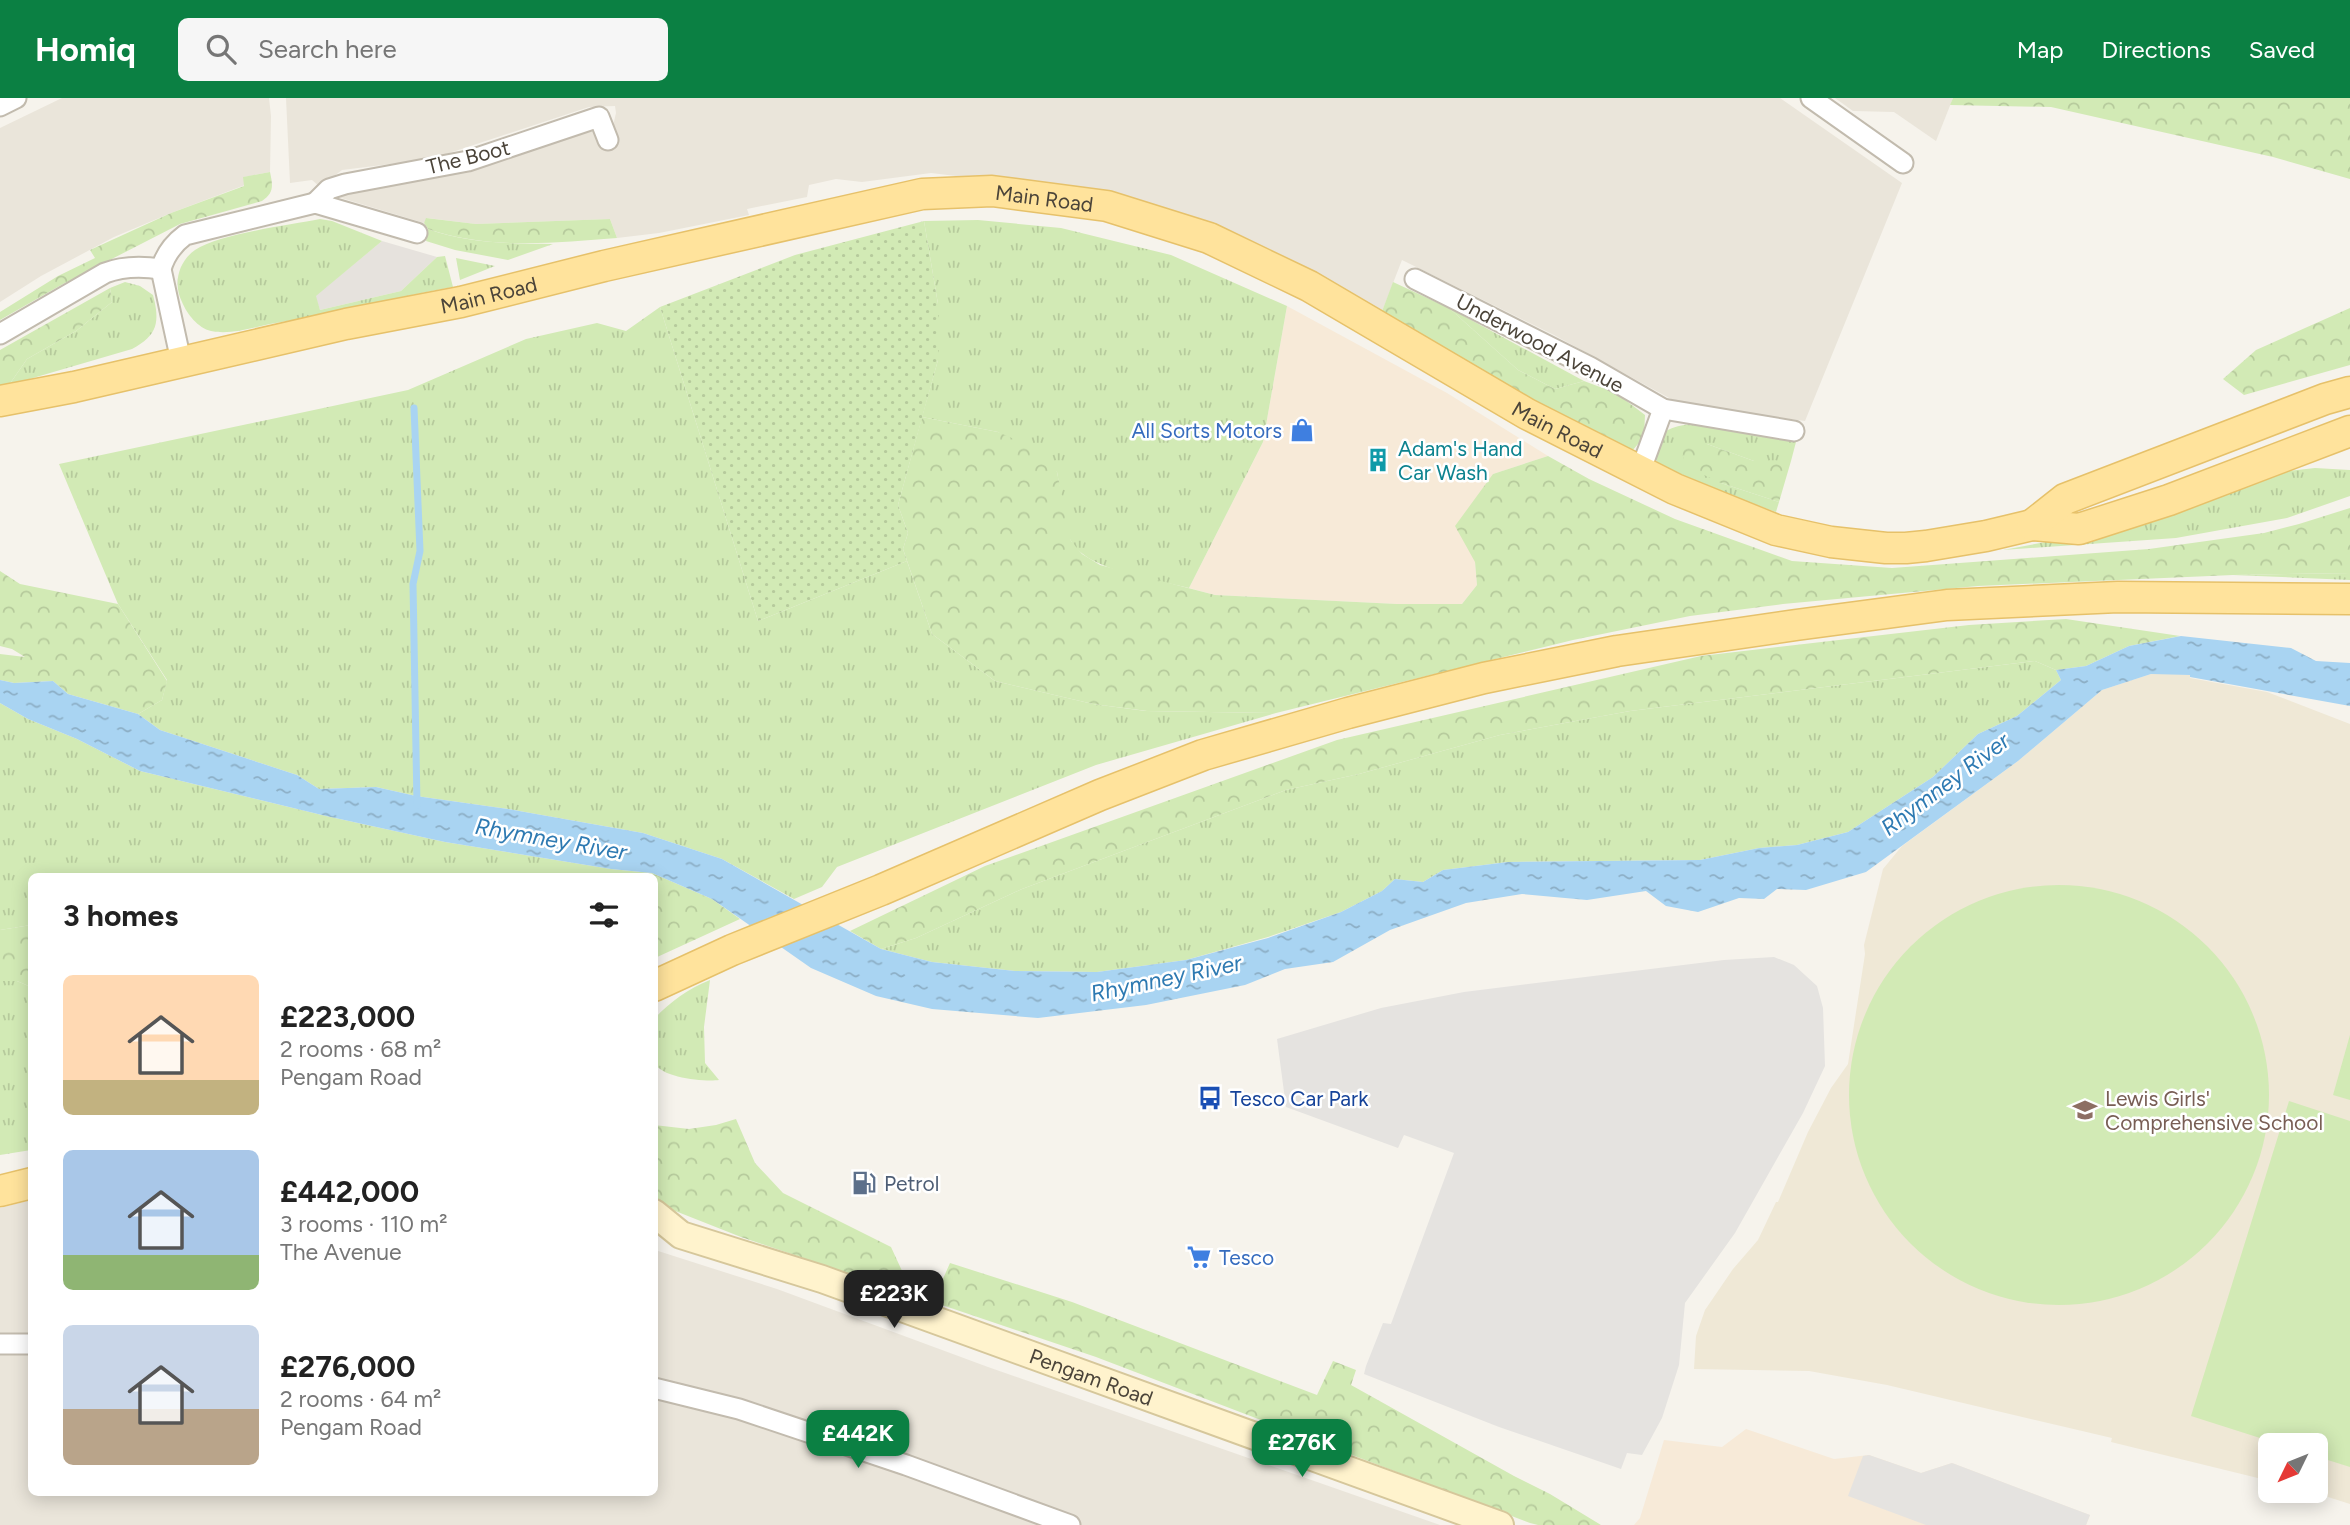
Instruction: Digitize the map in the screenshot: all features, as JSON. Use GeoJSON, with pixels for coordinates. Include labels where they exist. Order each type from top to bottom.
{"type":"FeatureCollection","features":[{"type":"Feature","properties":{"kind":"main road","name":"Main Road"},"geometry":{"type":"LineString","coordinates":[[0,401],[74,387],[346,324],[461,302],[604,266],[922,194],[992,191],[1107,206],[1209,238],[1308,286],[1527,414],[1675,489],[1776,530],[1831,542],[1886,548],[1926,546],[2000,534],[2032,525]]}},
{"type":"Feature","properties":{"kind":"main road"},"geometry":{"type":"LineString","coordinates":[[2032,525],[2065,499],[2325,399],[2350,392]]}},
{"type":"Feature","properties":{"kind":"main road"},"geometry":{"type":"LineString","coordinates":[[2032,525],[2079,529],[2169,500],[2350,431]]}},
{"type":"Feature","properties":{"kind":"main road"},"geometry":{"type":"LineString","coordinates":[[2301,448],[2350,455]]}},
{"type":"Feature","properties":{"kind":"main road"},"geometry":{"type":"LineString","coordinates":[[658,984],[732,950],[881,890],[1100,795],[1203,755],[1348,713],[1484,678],[1603,654],[1947,606],[2118,597],[2350,599]]}},
{"type":"Feature","properties":{"kind":"main road"},"geometry":{"type":"LineString","coordinates":[[0,1182],[28,1180]]}},
{"type":"Feature","properties":{"kind":"main road"},"geometry":{"type":"LineString","coordinates":[[0,1191],[28,1181]]}},
{"type":"Feature","properties":{"kind":"street"},"geometry":{"type":"LineString","coordinates":[[0,106],[16,98]]}},
{"type":"Feature","properties":{"kind":"street"},"geometry":{"type":"LineString","coordinates":[[1811,98],[1903,163]]}},
{"type":"Feature","properties":{"kind":"street","name":"The Boot"},"geometry":{"type":"LineString","coordinates":[[315,203],[329,190],[345,184],[468,161],[599,117],[608,140]]}},
{"type":"Feature","properties":{"kind":"street"},"geometry":{"type":"LineString","coordinates":[[181,361],[161,269],[164,258],[185,235],[315,203],[417,233]]}},
{"type":"Feature","properties":{"kind":"street"},"geometry":{"type":"LineString","coordinates":[[0,334],[118,268],[161,269]]}},
{"type":"Feature","properties":{"kind":"street","name":"Underwood Avenue"},"geometry":{"type":"LineString","coordinates":[[1415,279],[1590,367],[1663,409],[1794,431]]}},
{"type":"Feature","properties":{"kind":"street"},"geometry":{"type":"LineString","coordinates":[[1640,471],[1663,409]]}},
{"type":"Feature","properties":{"kind":"street","name":"Pengam Road"},"geometry":{"type":"LineString","coordinates":[[658,1216],[681,1235]]}},
{"type":"Feature","properties":{"kind":"street","name":"Pengam Road"},"geometry":{"type":"LineString","coordinates":[[658,1237],[681,1235],[822,1279],[1500,1525]]}},
{"type":"Feature","properties":{"kind":"street"},"geometry":{"type":"LineString","coordinates":[[0,1344],[28,1344]]}},
{"type":"Feature","properties":{"kind":"street"},"geometry":{"type":"LineString","coordinates":[[658,1389],[739,1409],[906,1465],[1070,1525]]}},
{"type":"Feature","properties":{"kind":"shaded area"},"geometry":{"type":"Polygon","coordinates":[[[62,98],[269,98],[270,172],[244,177],[245,185],[114,237],[41,276],[0,302],[0,128],[62,98]]]}},
{"type":"Feature","properties":{"kind":"shaded area"},"geometry":{"type":"Polygon","coordinates":[[[286,98],[1780,98],[1902,183],[1805,421],[1720,410],[1671,399],[1554,335],[1402,260],[1381,314],[1107,194],[931,173],[862,182],[836,179],[809,185],[807,197],[747,209],[749,215],[659,233],[617,238],[610,219],[476,224],[427,218],[424,223],[338,197],[469,171],[584,131],[611,134],[615,106],[589,107],[431,159],[342,170],[320,187],[312,180],[290,183],[286,98]]]}},
{"type":"Feature","properties":{"kind":"shaded area"},"geometry":{"type":"Polygon","coordinates":[[[1835,98],[1953,98],[1936,141],[1894,112],[1853,111],[1835,98]]]}},
{"type":"Feature","properties":{"kind":"shaded area"},"geometry":{"type":"Polygon","coordinates":[[[382,241],[437,257],[401,291],[320,310],[315,296],[382,241]]]}},
{"type":"Feature","properties":{"kind":"shaded area"},"geometry":{"type":"Polygon","coordinates":[[[1287,306],[1447,393],[1548,456],[1493,474],[1475,562],[1477,585],[1462,604],[1397,604],[1215,595],[1189,588],[1263,442],[1287,306]]]}},
{"type":"Feature","properties":{"kind":"shaded area","name":"Lewis Girls' Comprehensive School"},"geometry":{"type":"Polygon","coordinates":[[[2151,674],[2190,675],[2190,678],[2267,692],[2350,724],[2350,1504],[2328,1497],[2328,1433],[2258,1433],[2258,1478],[2111,1442],[2112,1438],[1887,1385],[1809,1371],[1694,1369],[1696,1336],[1705,1310],[1733,1269],[1758,1240],[1778,1202],[1808,1132],[1831,1088],[1848,1064],[1865,954],[1864,945],[1883,869],[1902,846],[2018,761],[2102,690],[2151,674]]]}},
{"type":"Feature","properties":{"kind":"shaded area"},"geometry":{"type":"Polygon","coordinates":[[[1774,957],[1794,965],[1817,986],[1823,1008],[1825,1066],[1803,1113],[1735,1233],[1685,1303],[1679,1365],[1662,1418],[1642,1455],[1627,1453],[1621,1469],[1499,1427],[1364,1374],[1383,1323],[1391,1324],[1454,1153],[1404,1135],[1398,1148],[1286,1107],[1277,1039],[1381,1008],[1464,992],[1724,960],[1774,957]]]}},
{"type":"Feature","properties":{"kind":"shaded area"},"geometry":{"type":"Polygon","coordinates":[[[28,1201],[28,1496],[658,1496],[658,1251],[777,1289],[988,1367],[1440,1525],[0,1525],[0,1208],[28,1201]]]}},
{"type":"Feature","properties":{"kind":"shaded area"},"geometry":{"type":"Polygon","coordinates":[[[1746,1429],[1834,1459],[1869,1455],[1921,1473],[1952,1463],[2090,1515],[2086,1525],[1634,1525],[1640,1518],[1664,1440],[1722,1447],[1746,1429]]]}},
{"type":"Feature","properties":{"kind":"shaded area"},"geometry":{"type":"Polygon","coordinates":[[[1869,1455],[1921,1473],[1952,1463],[2090,1515],[2086,1525],[1926,1525],[1848,1496],[1863,1456],[1869,1455]]]}},
{"type":"Feature","properties":{"kind":"green space"},"geometry":{"type":"Polygon","coordinates":[[[1953,98],[2350,98],[2350,179],[2273,157],[2051,107],[1950,105],[1953,98]]]}},
{"type":"Feature","properties":{"kind":"green space"},"geometry":{"type":"Polygon","coordinates":[[[270,172],[272,189],[262,201],[180,224],[63,284],[0,320],[0,312],[58,276],[95,258],[90,250],[171,213],[244,186],[243,177],[270,172]]]}},
{"type":"Feature","properties":{"kind":"green space"},"geometry":{"type":"Polygon","coordinates":[[[426,218],[476,224],[610,219],[617,238],[522,243],[474,240],[428,229],[424,223],[426,218]]]}},
{"type":"Feature","properties":{"kind":"green space"},"geometry":{"type":"Polygon","coordinates":[[[320,219],[332,221],[382,241],[316,296],[320,310],[401,291],[437,257],[445,256],[453,287],[233,332],[211,331],[197,324],[190,316],[179,295],[178,281],[181,267],[195,250],[220,239],[320,219]]]}},
{"type":"Feature","properties":{"kind":"green space"},"geometry":{"type":"Polygon","coordinates":[[[978,220],[1061,228],[1171,255],[1287,306],[1263,442],[1189,588],[1125,573],[1092,560],[1071,541],[1057,472],[998,432],[922,417],[938,360],[938,304],[924,221],[978,220]]]}},
{"type":"Feature","properties":{"kind":"green space"},"geometry":{"type":"Polygon","coordinates":[[[924,221],[938,304],[938,360],[898,505],[908,533],[903,549],[907,561],[758,621],[660,307],[795,255],[924,221]]]}},
{"type":"Feature","properties":{"kind":"green space"},"geometry":{"type":"Polygon","coordinates":[[[428,229],[474,240],[553,244],[508,260],[455,250],[426,241],[428,229]]]}},
{"type":"Feature","properties":{"kind":"green space"},"geometry":{"type":"Polygon","coordinates":[[[456,258],[495,266],[460,280],[456,258]]]}},
{"type":"Feature","properties":{"kind":"green space"},"geometry":{"type":"Polygon","coordinates":[[[125,282],[140,286],[153,295],[155,327],[141,344],[132,349],[9,385],[27,359],[76,331],[112,302],[110,288],[125,282]]]}},
{"type":"Feature","properties":{"kind":"green space"},"geometry":{"type":"Polygon","coordinates":[[[1393,282],[1449,308],[1518,370],[1555,389],[1584,381],[1616,393],[1645,415],[1644,437],[1632,451],[1616,447],[1381,314],[1393,282]]]}},
{"type":"Feature","properties":{"kind":"green space"},"geometry":{"type":"Polygon","coordinates":[[[110,288],[112,302],[76,331],[27,359],[9,385],[0,388],[0,350],[110,288]]]}},
{"type":"Feature","properties":{"kind":"green space"},"geometry":{"type":"Polygon","coordinates":[[[660,307],[758,621],[907,561],[932,634],[995,681],[1093,704],[1146,711],[1276,713],[1096,765],[837,867],[822,887],[794,899],[722,859],[643,833],[376,787],[319,789],[297,775],[160,730],[138,714],[162,700],[167,680],[118,604],[59,464],[408,390],[526,339],[597,323],[626,331],[660,307]]]}},
{"type":"Feature","properties":{"kind":"green space"},"geometry":{"type":"Polygon","coordinates":[[[1449,308],[1584,381],[1555,389],[1518,370],[1449,308]]]}},
{"type":"Feature","properties":{"kind":"green space"},"geometry":{"type":"Polygon","coordinates":[[[2350,308],[2350,365],[2244,395],[2223,379],[2256,350],[2350,308]]]}},
{"type":"Feature","properties":{"kind":"green space"},"geometry":{"type":"Polygon","coordinates":[[[922,417],[998,432],[1028,445],[1048,459],[1057,472],[1071,541],[1082,554],[1100,565],[1215,595],[1397,604],[1462,604],[1477,585],[1475,562],[1455,526],[1493,474],[1548,456],[1589,479],[1675,519],[1792,561],[1892,568],[2149,549],[2264,533],[2350,508],[2350,573],[1978,586],[1783,604],[1690,616],[1573,640],[1276,713],[1147,711],[1093,704],[995,681],[932,634],[903,549],[908,533],[898,505],[922,417]]]}},
{"type":"Feature","properties":{"kind":"green space"},"geometry":{"type":"Polygon","coordinates":[[[1689,424],[1796,442],[1791,461],[1754,461],[1707,444],[1721,483],[1779,502],[1776,512],[1687,480],[1658,466],[1656,448],[1660,436],[1672,428],[1689,424]]]}},
{"type":"Feature","properties":{"kind":"green space"},"geometry":{"type":"Polygon","coordinates":[[[1707,444],[1754,461],[1791,461],[1779,502],[1721,483],[1685,466],[1681,447],[1707,444]]]}},
{"type":"Feature","properties":{"kind":"green space"},"geometry":{"type":"Polygon","coordinates":[[[2315,468],[2350,470],[2350,496],[2287,518],[2176,538],[2003,550],[2099,532],[2270,473],[2315,468]]]}},
{"type":"Feature","properties":{"kind":"green space"},"geometry":{"type":"Polygon","coordinates":[[[0,571],[20,584],[118,604],[167,681],[162,700],[138,714],[68,694],[53,681],[14,683],[0,680],[0,654],[25,657],[0,646],[0,571]]]}},
{"type":"Feature","properties":{"kind":"green space"},"geometry":{"type":"Polygon","coordinates":[[[2350,573],[2350,580],[2233,575],[2350,573]]]}},
{"type":"Feature","properties":{"kind":"green space"},"geometry":{"type":"Polygon","coordinates":[[[2066,619],[2180,636],[2129,646],[2086,666],[2056,670],[2035,661],[1630,711],[1500,735],[1359,774],[1286,790],[1022,889],[916,938],[881,949],[850,931],[985,866],[1337,740],[1701,656],[1969,625],[2066,619]]]}},
{"type":"Feature","properties":{"kind":"green space"},"geometry":{"type":"Polygon","coordinates":[[[2035,661],[2056,670],[2061,680],[2017,716],[1978,734],[1933,777],[1848,832],[1797,845],[1759,848],[1700,860],[1508,862],[1443,870],[1423,882],[1395,879],[1382,891],[1341,912],[1268,937],[1186,960],[1097,972],[1015,971],[932,962],[881,949],[916,938],[1022,889],[1286,790],[1359,774],[1500,735],[1630,711],[2035,661]]]}},
{"type":"Feature","properties":{"kind":"green space"},"geometry":{"type":"Polygon","coordinates":[[[0,703],[28,719],[77,739],[140,771],[445,842],[611,869],[652,873],[28,873],[28,925],[0,930],[0,703]]]}},
{"type":"Feature","properties":{"kind":"green space"},"geometry":{"type":"Polygon","coordinates":[[[658,876],[712,899],[740,919],[658,957],[658,876]]]}},
{"type":"Feature","properties":{"kind":"green space"},"geometry":{"type":"Polygon","coordinates":[[[2059,885],[2100,889],[2139,901],[2176,920],[2207,947],[2234,978],[2253,1015],[2265,1054],[2269,1095],[2265,1136],[2253,1175],[2234,1212],[2207,1243],[2176,1270],[2139,1289],[2100,1301],[2059,1305],[2018,1301],[1979,1289],[1942,1270],[1911,1243],[1884,1212],[1865,1175],[1853,1136],[1849,1095],[1853,1054],[1865,1015],[1884,978],[1911,947],[1942,920],[1979,901],[2018,889],[2059,885]]]}},
{"type":"Feature","properties":{"kind":"green space"},"geometry":{"type":"Polygon","coordinates":[[[28,925],[28,986],[17,981],[0,981],[0,930],[28,925]]]}},
{"type":"Feature","properties":{"kind":"green space"},"geometry":{"type":"Polygon","coordinates":[[[710,980],[704,1027],[705,1063],[719,1080],[674,1075],[658,1067],[658,1015],[694,987],[710,980]]]}},
{"type":"Feature","properties":{"kind":"green space"},"geometry":{"type":"Polygon","coordinates":[[[0,981],[17,981],[28,986],[28,1150],[0,1155],[0,981]]]}},
{"type":"Feature","properties":{"kind":"green space"},"geometry":{"type":"Polygon","coordinates":[[[2350,1035],[2350,1100],[2333,1095],[2350,1035]]]}},
{"type":"Feature","properties":{"kind":"green space"},"geometry":{"type":"Polygon","coordinates":[[[2289,1101],[2350,1121],[2350,1467],[2328,1460],[2328,1433],[2258,1433],[2258,1437],[2191,1416],[2289,1101]]]}},
{"type":"Feature","properties":{"kind":"green space"},"geometry":{"type":"Polygon","coordinates":[[[736,1119],[755,1163],[783,1193],[891,1247],[903,1273],[942,1281],[950,1263],[1072,1302],[1317,1395],[1333,1361],[1356,1370],[1351,1385],[1550,1494],[1601,1525],[1530,1523],[1096,1357],[741,1237],[658,1204],[658,1125],[689,1129],[736,1119]]]}},
{"type":"Feature","properties":{"kind":"water","name":"Rhymney River"},"geometry":{"type":"Polygon","coordinates":[[[2181,636],[2291,648],[2316,661],[2350,663],[2350,706],[2190,675],[2151,674],[2102,690],[2018,761],[1866,872],[1806,890],[1777,889],[1764,899],[1739,898],[1698,912],[1666,906],[1646,891],[1587,900],[1522,894],[1466,903],[1390,930],[1333,962],[1285,969],[1245,985],[1146,1005],[1038,1018],[932,1009],[876,996],[811,968],[712,899],[658,876],[658,873],[611,869],[445,842],[140,771],[77,739],[28,719],[0,703],[0,680],[14,683],[53,681],[68,694],[138,714],[160,730],[297,775],[319,789],[376,787],[643,833],[722,859],[881,949],[932,962],[1015,971],[1097,972],[1186,960],[1268,938],[1341,912],[1382,891],[1395,879],[1423,882],[1443,870],[1508,862],[1700,860],[1759,848],[1797,845],[1848,832],[1933,777],[1978,734],[2017,716],[2061,680],[2056,670],[2086,666],[2129,646],[2181,636]]]}},
{"type":"Feature","properties":{"kind":"waterway"},"geometry":{"type":"LineString","coordinates":[[414,408],[420,551],[413,584],[417,805]]}},
{"type":"Feature","properties":{"kind":"place","name":"All Sorts Motors"},"geometry":{"type":"Point","coordinates":[1302,430]}},
{"type":"Feature","properties":{"kind":"place","name":"Adam's Hand Car Wash"},"geometry":{"type":"Point","coordinates":[1378,460]}},
{"type":"Feature","properties":{"kind":"place","name":"Tesco Car Park"},"geometry":{"type":"Point","coordinates":[1210,1098]}},
{"type":"Feature","properties":{"kind":"place","name":"Lewis Girls' Comprehensive School"},"geometry":{"type":"Point","coordinates":[2085,1110]}},
{"type":"Feature","properties":{"kind":"place","name":"Petrol"},"geometry":{"type":"Point","coordinates":[864,1183]}},
{"type":"Feature","properties":{"kind":"place","name":"Tesco"},"geometry":{"type":"Point","coordinates":[1199,1257]}}]}
